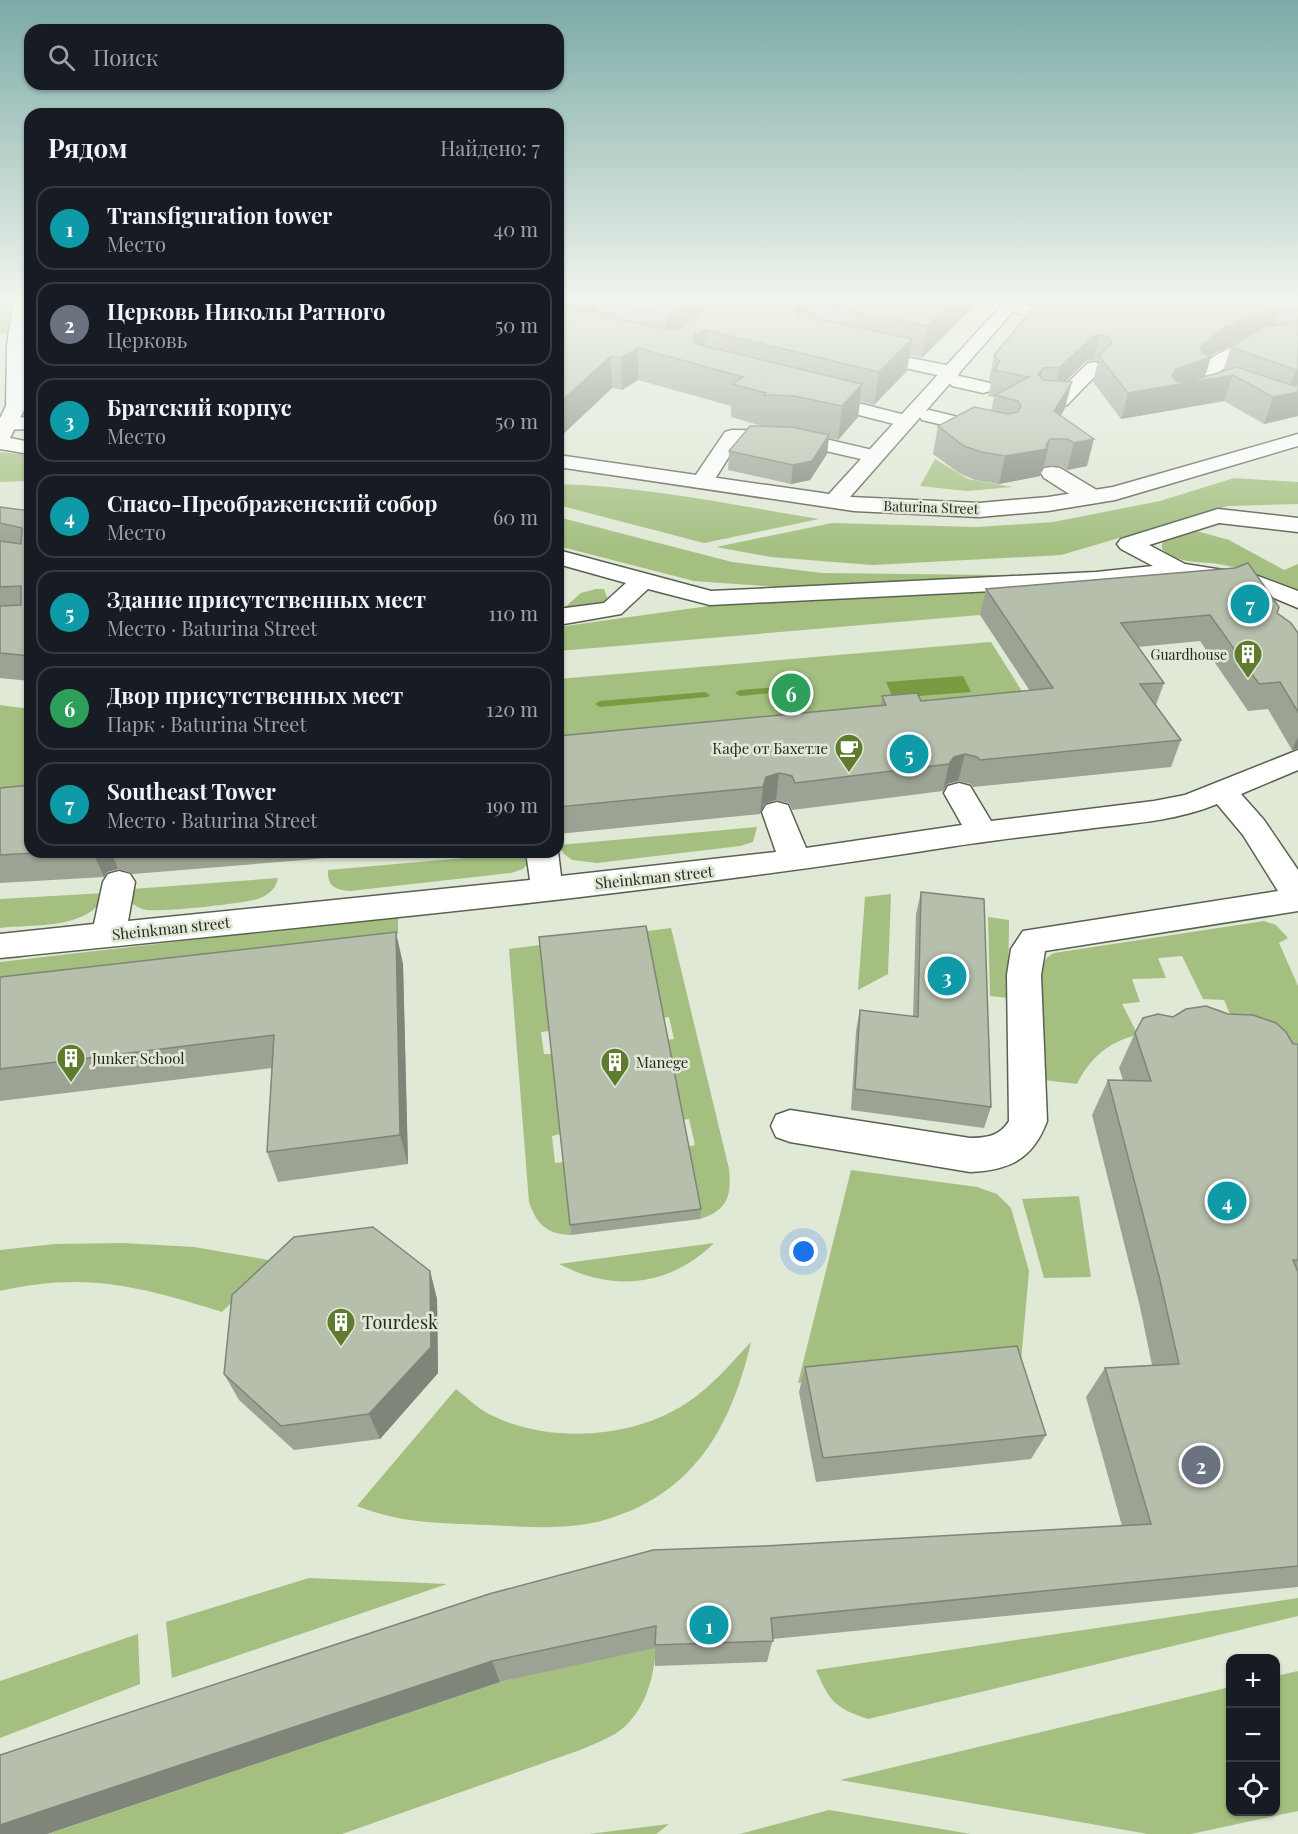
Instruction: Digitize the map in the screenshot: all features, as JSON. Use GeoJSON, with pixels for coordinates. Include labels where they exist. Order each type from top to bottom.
{"type":"FeatureCollection","features":[{"type":"Feature","properties":{"kind":"main road"},"geometry":{"type":"LineString","coordinates":[[17,383],[16,406],[2,432],[3,445],[24,447]]}},
{"type":"Feature","properties":{"kind":"main road"},"geometry":{"type":"LineString","coordinates":[[844,503],[874,456],[917,408],[948,383]]}},
{"type":"Feature","properties":{"kind":"main road"},"geometry":{"type":"LineString","coordinates":[[971,383],[983,387]]}},
{"type":"Feature","properties":{"kind":"main road"},"geometry":{"type":"LineString","coordinates":[[1044,400],[1060,401],[1079,383]]}},
{"type":"Feature","properties":{"kind":"main road"},"geometry":{"type":"LineString","coordinates":[[1197,394],[1229,383],[1285,404],[1298,400]]}},
{"type":"Feature","properties":{"kind":"main road"},"geometry":{"type":"LineString","coordinates":[[801,395],[917,408]]}},
{"type":"Feature","properties":{"kind":"main road"},"geometry":{"type":"LineString","coordinates":[[881,398],[1003,433]]}},
{"type":"Feature","properties":{"kind":"main road"},"geometry":{"type":"LineString","coordinates":[[858,419],[917,408]]}},
{"type":"Feature","properties":{"kind":"main road"},"geometry":{"type":"LineString","coordinates":[[844,503],[917,408]]}},
{"type":"Feature","properties":{"kind":"main road"},"geometry":{"type":"LineString","coordinates":[[2,432],[24,425]]}},
{"type":"Feature","properties":{"kind":"main road"},"geometry":{"type":"LineString","coordinates":[[702,482],[732,436],[791,437],[874,456]]}},
{"type":"Feature","properties":{"kind":"main road","name":"Baturina Street"},"geometry":{"type":"LineString","coordinates":[[564,462],[844,503],[979,510],[1048,504],[1115,493],[1298,440]]}},
{"type":"Feature","properties":{"kind":"main road"},"geometry":{"type":"LineString","coordinates":[[1052,473],[1092,497]]}},
{"type":"Feature","properties":{"kind":"main road"},"geometry":{"type":"LineString","coordinates":[[1179,570],[1129,544],[1218,516],[1298,525]]}},
{"type":"Feature","properties":{"kind":"main road"},"geometry":{"type":"LineString","coordinates":[[564,559],[710,598],[1096,579],[1179,570],[1255,582],[1298,602]]}},
{"type":"Feature","properties":{"kind":"main road"},"geometry":{"type":"LineString","coordinates":[[564,616],[612,609],[643,580]]}},
{"type":"Feature","properties":{"kind":"main road","name":"Sheinkman street"},"geometry":{"type":"LineString","coordinates":[[0,946],[795,861],[982,832],[1164,809],[1192,803],[1298,759]]}},
{"type":"Feature","properties":{"kind":"main road"},"geometry":{"type":"LineString","coordinates":[[790,1126],[970,1155],[1003,1150],[1022,1138],[1028,1120],[1023,975],[1028,949],[1035,940],[1298,898],[1274,857],[1235,804],[1221,791]]}},
{"type":"Feature","properties":{"kind":"main road"},"geometry":{"type":"LineString","coordinates":[[959,793],[982,832]]}},
{"type":"Feature","properties":{"kind":"main road"},"geometry":{"type":"LineString","coordinates":[[777,812],[795,861]]}},
{"type":"Feature","properties":{"kind":"main road"},"geometry":{"type":"LineString","coordinates":[[543,858],[547,888]]}},
{"type":"Feature","properties":{"kind":"main road"},"geometry":{"type":"LineString","coordinates":[[108,935],[119,882]]}},
{"type":"Feature","properties":{"kind":"shaded area"},"geometry":{"type":"Polygon","coordinates":[[[0,452],[24,454],[24,481],[0,482],[0,452]]]}},
{"type":"Feature","properties":{"kind":"shaded area"},"geometry":{"type":"Polygon","coordinates":[[[935,459],[968,479],[1013,487],[967,491],[920,486],[935,459]]]}},
{"type":"Feature","properties":{"kind":"shaded area"},"geometry":{"type":"Polygon","coordinates":[[[1234,478],[1298,482],[1298,504],[1228,506],[1061,555],[872,565],[771,557],[716,547],[832,523],[977,527],[1053,522],[1160,501],[1234,478]]]}},
{"type":"Feature","properties":{"kind":"shaded area"},"geometry":{"type":"Polygon","coordinates":[[[564,484],[656,492],[819,519],[704,543],[564,507],[564,484]]]}},
{"type":"Feature","properties":{"kind":"shaded area"},"geometry":{"type":"Polygon","coordinates":[[[564,519],[732,562],[822,573],[1071,576],[821,590],[694,581],[564,548],[564,519]]]}},
{"type":"Feature","properties":{"kind":"shaded area"},"geometry":{"type":"Polygon","coordinates":[[[1193,530],[1229,540],[1284,570],[1298,564],[1298,594],[1243,570],[1176,558],[1162,549],[1162,544],[1166,539],[1193,530]]]}},
{"type":"Feature","properties":{"kind":"shaded area"},"geometry":{"type":"Polygon","coordinates":[[[1100,584],[1225,594],[564,650],[564,626],[716,605],[1100,584]]]}},
{"type":"Feature","properties":{"kind":"shaded area"},"geometry":{"type":"Polygon","coordinates":[[[604,589],[608,600],[592,607],[564,608],[581,593],[604,589]]]}},
{"type":"Feature","properties":{"kind":"shaded area"},"geometry":{"type":"Polygon","coordinates":[[[991,642],[1032,707],[564,752],[564,678],[991,642]]]}},
{"type":"Feature","properties":{"kind":"shaded area"},"geometry":{"type":"Polygon","coordinates":[[[963,676],[971,692],[893,698],[886,682],[963,676]]]}},
{"type":"Feature","properties":{"kind":"shaded area"},"geometry":{"type":"Polygon","coordinates":[[[0,705],[24,708],[24,805],[0,807],[0,705]]]}},
{"type":"Feature","properties":{"kind":"shaded area"},"geometry":{"type":"Polygon","coordinates":[[[757,827],[753,842],[740,846],[597,863],[572,860],[564,854],[564,845],[757,827]]]}},
{"type":"Feature","properties":{"kind":"shaded area"},"geometry":{"type":"Polygon","coordinates":[[[464,858],[531,858],[523,869],[511,873],[350,891],[340,890],[333,886],[329,880],[328,870],[464,858]]]}},
{"type":"Feature","properties":{"kind":"shaded area"},"geometry":{"type":"Polygon","coordinates":[[[278,878],[274,888],[267,895],[239,903],[147,910],[130,902],[132,889],[278,878]]]}},
{"type":"Feature","properties":{"kind":"shaded area"},"geometry":{"type":"Polygon","coordinates":[[[105,893],[98,905],[88,914],[75,919],[44,925],[0,928],[0,899],[105,893]]]}},
{"type":"Feature","properties":{"kind":"shaded area"},"geometry":{"type":"Polygon","coordinates":[[[891,894],[888,974],[858,990],[865,897],[891,894]]]}},
{"type":"Feature","properties":{"kind":"shaded area"},"geometry":{"type":"Polygon","coordinates":[[[398,916],[398,934],[0,981],[0,962],[398,916]]]}},
{"type":"Feature","properties":{"kind":"shaded area"},"geometry":{"type":"Polygon","coordinates":[[[988,917],[1009,920],[1008,998],[990,996],[988,917]]]}},
{"type":"Feature","properties":{"kind":"shaded area"},"geometry":{"type":"Polygon","coordinates":[[[1264,921],[1276,925],[1288,938],[1279,943],[1298,986],[1298,1043],[1267,1043],[1232,1019],[1224,1000],[1203,999],[1182,956],[1158,958],[1166,978],[1132,979],[1140,1002],[1122,1004],[1138,1035],[1109,1046],[1088,1066],[1077,1084],[1044,1080],[1040,977],[1043,963],[1050,955],[1264,921]]]}},
{"type":"Feature","properties":{"kind":"shaded area"},"geometry":{"type":"Polygon","coordinates":[[[671,928],[729,1169],[730,1187],[726,1201],[716,1212],[700,1219],[687,1147],[695,1145],[689,1119],[681,1120],[666,1040],[674,1039],[669,1017],[541,1032],[544,1054],[552,1054],[560,1134],[552,1136],[555,1163],[564,1162],[571,1235],[555,1233],[539,1222],[529,1202],[509,949],[671,928]]]}},
{"type":"Feature","properties":{"kind":"shaded area"},"geometry":{"type":"Polygon","coordinates":[[[851,1170],[977,1187],[997,1194],[1011,1208],[1029,1271],[1021,1361],[798,1383],[851,1170]]]}},
{"type":"Feature","properties":{"kind":"shaded area"},"geometry":{"type":"Polygon","coordinates":[[[1079,1196],[1091,1277],[1044,1278],[1022,1199],[1079,1196]]]}},
{"type":"Feature","properties":{"kind":"shaded area"},"geometry":{"type":"Polygon","coordinates":[[[123,1243],[194,1247],[274,1261],[222,1312],[139,1289],[87,1282],[59,1282],[0,1291],[0,1250],[55,1244],[123,1243]]]}},
{"type":"Feature","properties":{"kind":"shaded area"},"geometry":{"type":"Polygon","coordinates":[[[714,1243],[697,1258],[678,1269],[640,1280],[600,1279],[559,1264],[714,1243]]]}},
{"type":"Feature","properties":{"kind":"shaded area"},"geometry":{"type":"Polygon","coordinates":[[[751,1342],[732,1403],[719,1430],[703,1454],[684,1476],[660,1495],[633,1510],[588,1524],[530,1527],[422,1522],[390,1516],[357,1506],[456,1389],[489,1414],[540,1431],[568,1434],[625,1429],[652,1421],[677,1409],[699,1394],[751,1342]]]}},
{"type":"Feature","properties":{"kind":"shaded area"},"geometry":{"type":"Polygon","coordinates":[[[309,1578],[447,1584],[172,1678],[166,1622],[309,1578]]]}},
{"type":"Feature","properties":{"kind":"shaded area"},"geometry":{"type":"Polygon","coordinates":[[[1298,1598],[1298,1616],[868,1719],[848,1711],[835,1702],[825,1690],[816,1670],[1298,1598]]]}},
{"type":"Feature","properties":{"kind":"shaded area"},"geometry":{"type":"Polygon","coordinates":[[[138,1634],[140,1684],[0,1738],[0,1681],[138,1634]]]}},
{"type":"Feature","properties":{"kind":"shaded area"},"geometry":{"type":"Polygon","coordinates":[[[656,1647],[653,1672],[646,1696],[633,1717],[615,1734],[580,1750],[342,1834],[48,1834],[500,1682],[656,1647]]]}},
{"type":"Feature","properties":{"kind":"shaded area"},"geometry":{"type":"Polygon","coordinates":[[[1298,1671],[1298,1811],[1280,1815],[1280,1708],[1280,1675],[1298,1671]]]}},
{"type":"Feature","properties":{"kind":"shaded area"},"geometry":{"type":"Polygon","coordinates":[[[1226,1688],[1226,1816],[1275,1816],[1191,1834],[1148,1834],[840,1780],[1226,1688]]]}},
{"type":"Feature","properties":{"kind":"shaded area"},"geometry":{"type":"Polygon","coordinates":[[[829,1810],[971,1834],[740,1834],[829,1810]]]}},
{"type":"Feature","properties":{"kind":"shaded area"},"geometry":{"type":"Polygon","coordinates":[[[669,1824],[656,1834],[589,1834],[669,1824]]]}},
{"type":"Feature","properties":{"kind":"building"},"geometry":{"type":"Polygon","coordinates":[[[564,383],[582,383],[564,399],[564,383]]]}},
{"type":"Feature","properties":{"kind":"building"},"geometry":{"type":"Polygon","coordinates":[[[1018,383],[1072,383],[1054,411],[1094,439],[1074,443],[1067,439],[1050,439],[1046,445],[1047,449],[1005,456],[981,452],[964,446],[938,426],[974,407],[1008,414],[1018,412],[1021,406],[1018,401],[995,395],[1018,383]]]}},
{"type":"Feature","properties":{"kind":"building"},"geometry":{"type":"Polygon","coordinates":[[[1120,383],[1189,383],[1128,393],[1120,383]]]}},
{"type":"Feature","properties":{"kind":"building"},"geometry":{"type":"Polygon","coordinates":[[[1247,383],[1298,385],[1298,392],[1273,397],[1247,383]]]}},
{"type":"Feature","properties":{"kind":"building"},"geometry":{"type":"Polygon","coordinates":[[[732,384],[862,384],[842,406],[794,396],[764,395],[766,393],[732,384]]]}},
{"type":"Feature","properties":{"kind":"building"},"geometry":{"type":"Polygon","coordinates":[[[750,426],[792,427],[829,435],[812,461],[793,465],[729,451],[750,426]]]}},
{"type":"Feature","properties":{"kind":"building"},"geometry":{"type":"Polygon","coordinates":[[[0,507],[24,510],[24,655],[0,653],[0,606],[21,605],[21,586],[0,587],[0,541],[21,544],[22,528],[0,523],[0,507]]]}},
{"type":"Feature","properties":{"kind":"building"},"geometry":{"type":"Polygon","coordinates":[[[1248,563],[1279,607],[1277,613],[1291,623],[1298,633],[1298,712],[1280,682],[1259,684],[1210,615],[1121,623],[1164,683],[1140,684],[1181,740],[980,760],[965,754],[954,757],[949,764],[795,783],[792,776],[779,773],[766,777],[763,787],[564,806],[564,735],[886,705],[882,696],[917,693],[921,701],[1053,688],[986,589],[1235,568],[1248,563]]]}},
{"type":"Feature","properties":{"kind":"building"},"geometry":{"type":"Polygon","coordinates":[[[24,786],[24,854],[0,855],[0,788],[24,786]]]}},
{"type":"Feature","properties":{"kind":"building"},"geometry":{"type":"Polygon","coordinates":[[[921,892],[984,899],[991,1107],[855,1089],[860,1010],[918,1017],[921,892]]]}},
{"type":"Feature","properties":{"kind":"building","name":"Manege"},"geometry":{"type":"Polygon","coordinates":[[[646,926],[701,1209],[570,1225],[539,937],[646,926]]]}},
{"type":"Feature","properties":{"kind":"building","name":"Junker School"},"geometry":{"type":"Polygon","coordinates":[[[396,932],[400,1135],[267,1152],[274,1035],[0,1069],[0,977],[396,932]]]}},
{"type":"Feature","properties":{"kind":"building"},"geometry":{"type":"Polygon","coordinates":[[[1206,1006],[1228,1014],[1253,1015],[1276,1023],[1286,1032],[1293,1044],[1298,1044],[1298,1260],[1293,1260],[1298,1272],[1298,1566],[771,1618],[773,1641],[655,1645],[656,1626],[492,1661],[0,1825],[0,1755],[489,1594],[653,1550],[765,1546],[1151,1524],[1105,1368],[1179,1364],[1159,1276],[1108,1080],[1151,1081],[1135,1033],[1143,1018],[1158,1014],[1173,1017],[1186,1009],[1206,1006]]]}},
{"type":"Feature","properties":{"kind":"building","name":"Tourdesk"},"geometry":{"type":"Polygon","coordinates":[[[373,1227],[430,1271],[431,1347],[369,1414],[281,1426],[224,1374],[232,1295],[294,1237],[373,1227]]]}},
{"type":"Feature","properties":{"kind":"building"},"geometry":{"type":"Polygon","coordinates":[[[1017,1346],[1046,1435],[823,1458],[805,1367],[1017,1346]]]}},
{"type":"Feature","properties":{"kind":"waterway"},"geometry":{"type":"LineString","coordinates":[[740,693],[800,688]]}},
{"type":"Feature","properties":{"kind":"waterway"},"geometry":{"type":"LineString","coordinates":[[600,704],[705,695]]}},
{"type":"Feature","properties":{"kind":"place","name":"Southeast Tower"},"geometry":{"type":"Point","coordinates":[1250,604]}},
{"type":"Feature","properties":{"kind":"place","name":"Guardhouse"},"geometry":{"type":"Point","coordinates":[1248,680]}},
{"type":"Feature","properties":{"kind":"place","name":"Двор присутственных мест"},"geometry":{"type":"Point","coordinates":[791,693]}},
{"type":"Feature","properties":{"kind":"place","name":"Здание присутственных мест"},"geometry":{"type":"Point","coordinates":[909,754]}},
{"type":"Feature","properties":{"kind":"place","name":"Кафе от Бахетле"},"geometry":{"type":"Point","coordinates":[849,774]}},
{"type":"Feature","properties":{"kind":"place","name":"Братский корпус"},"geometry":{"type":"Point","coordinates":[947,976]}},
{"type":"Feature","properties":{"kind":"place","name":"Junker School"},"geometry":{"type":"Point","coordinates":[71,1084]}},
{"type":"Feature","properties":{"kind":"place","name":"Manege"},"geometry":{"type":"Point","coordinates":[615,1088]}},
{"type":"Feature","properties":{"kind":"place","name":"Спасо-Преображенский собор"},"geometry":{"type":"Point","coordinates":[1227,1201]}},
{"type":"Feature","properties":{"kind":"place","name":"Tourdesk"},"geometry":{"type":"Point","coordinates":[341,1348]}},
{"type":"Feature","properties":{"kind":"place","name":"Церковь Николы Ратного"},"geometry":{"type":"Point","coordinates":[1201,1465]}},
{"type":"Feature","properties":{"kind":"place","name":"Transfiguration tower"},"geometry":{"type":"Point","coordinates":[709,1625]}}]}
